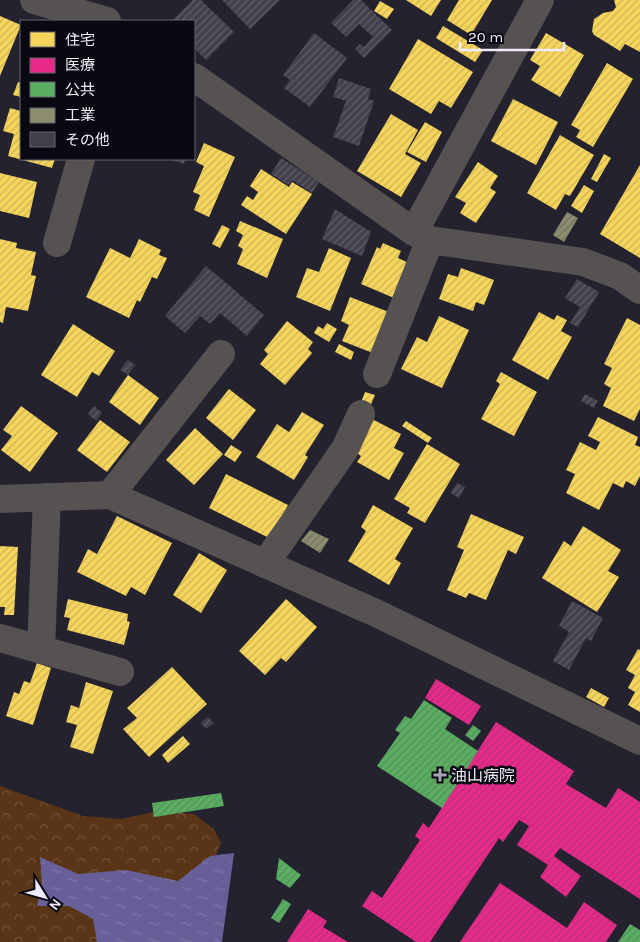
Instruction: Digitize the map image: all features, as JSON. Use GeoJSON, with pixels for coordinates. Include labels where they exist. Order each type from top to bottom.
{"type":"FeatureCollection","features":[{"type":"Feature","properties":{"kind":"street"},"geometry":{"type":"LineString","coordinates":[[34,0],[104,20]]}},
{"type":"Feature","properties":{"kind":"street"},"geometry":{"type":"LineString","coordinates":[[377,374],[422,236],[540,0]]}},
{"type":"Feature","properties":{"kind":"street"},"geometry":{"type":"LineString","coordinates":[[195,78],[422,236],[583,262],[620,276],[640,290]]}},
{"type":"Feature","properties":{"kind":"street"},"geometry":{"type":"LineString","coordinates":[[57,242],[81,160]]}},
{"type":"Feature","properties":{"kind":"street"},"geometry":{"type":"LineString","coordinates":[[110,495],[221,354]]}},
{"type":"Feature","properties":{"kind":"street"},"geometry":{"type":"LineString","coordinates":[[265,564],[345,449],[361,414]]}},
{"type":"Feature","properties":{"kind":"street"},"geometry":{"type":"LineString","coordinates":[[0,499],[110,495],[376,613],[640,741]]}},
{"type":"Feature","properties":{"kind":"street"},"geometry":{"type":"LineString","coordinates":[[41,650],[47,497]]}},
{"type":"Feature","properties":{"kind":"street"},"geometry":{"type":"LineString","coordinates":[[0,638],[120,672]]}},
{"type":"Feature","properties":{"kind":"green space"},"geometry":{"type":"Polygon","coordinates":[[[0,786],[83,816],[121,819],[159,811],[194,814],[214,829],[221,843],[203,888],[109,920],[104,942],[0,942],[0,786]]]}},
{"type":"Feature","properties":{"kind":"water"},"geometry":{"type":"Polygon","coordinates":[[[234,853],[222,942],[97,942],[93,919],[69,906],[37,906],[42,882],[40,857],[78,874],[126,870],[178,881],[210,856],[234,853]]]}},
{"type":"Feature","properties":{"kind":"building: 住宅"},"geometry":{"type":"Polygon","coordinates":[[[406,0],[441,0],[431,16],[406,0]]]}},
{"type":"Feature","properties":{"kind":"building: 住宅"},"geometry":{"type":"Polygon","coordinates":[[[459,0],[492,0],[471,35],[447,20],[459,0]]]}},
{"type":"Feature","properties":{"kind":"building: 住宅"},"geometry":{"type":"Polygon","coordinates":[[[614,0],[640,0],[640,52],[625,44],[620,51],[594,35],[592,31],[594,19],[603,13],[613,11],[616,7],[614,0]]]}},
{"type":"Feature","properties":{"kind":"building: 住宅"},"geometry":{"type":"Polygon","coordinates":[[[380,1],[394,9],[387,19],[374,11],[380,1]]]}},
{"type":"Feature","properties":{"kind":"building: 住宅"},"geometry":{"type":"Polygon","coordinates":[[[0,16],[20,25],[20,27],[0,76],[0,16]]]}},
{"type":"Feature","properties":{"kind":"building: 住宅"},"geometry":{"type":"Polygon","coordinates":[[[443,26],[483,50],[475,62],[436,38],[443,26]]]}},
{"type":"Feature","properties":{"kind":"building: 住宅"},"geometry":{"type":"Polygon","coordinates":[[[546,33],[584,55],[560,97],[531,80],[540,66],[530,60],[546,33]]]}},
{"type":"Feature","properties":{"kind":"building: 住宅"},"geometry":{"type":"Polygon","coordinates":[[[418,39],[473,72],[451,108],[439,101],[431,114],[389,89],[418,39]]]}},
{"type":"Feature","properties":{"kind":"building: 住宅"},"geometry":{"type":"Polygon","coordinates":[[[607,63],[633,79],[593,147],[576,137],[580,130],[571,125],[607,63]]]}},
{"type":"Feature","properties":{"kind":"building: 住宅"},"geometry":{"type":"Polygon","coordinates":[[[18,82],[20,83],[20,97],[13,95],[18,82]]]}},
{"type":"Feature","properties":{"kind":"building: 住宅"},"geometry":{"type":"Polygon","coordinates":[[[513,99],[558,122],[536,165],[491,141],[513,99]]]}},
{"type":"Feature","properties":{"kind":"building: 住宅"},"geometry":{"type":"Polygon","coordinates":[[[10,108],[20,111],[20,159],[8,156],[14,134],[3,131],[10,108]]]}},
{"type":"Feature","properties":{"kind":"building: 住宅"},"geometry":{"type":"Polygon","coordinates":[[[391,114],[418,130],[405,154],[421,163],[401,197],[357,171],[391,114]]]}},
{"type":"Feature","properties":{"kind":"building: 住宅"},"geometry":{"type":"Polygon","coordinates":[[[425,122],[442,132],[426,162],[407,152],[425,122]]]}},
{"type":"Feature","properties":{"kind":"building: 住宅"},"geometry":{"type":"Polygon","coordinates":[[[560,135],[594,155],[570,196],[565,194],[556,210],[527,193],[560,135]]]}},
{"type":"Feature","properties":{"kind":"building: 住宅"},"geometry":{"type":"Polygon","coordinates":[[[204,143],[235,157],[209,217],[194,210],[200,195],[193,192],[204,166],[196,162],[204,143]]]}},
{"type":"Feature","properties":{"kind":"building: 住宅"},"geometry":{"type":"Polygon","coordinates":[[[604,154],[611,158],[597,182],[591,179],[604,154]]]}},
{"type":"Feature","properties":{"kind":"building: 住宅"},"geometry":{"type":"Polygon","coordinates":[[[23,160],[55,160],[52,168],[23,160]]]}},
{"type":"Feature","properties":{"kind":"building: 住宅"},"geometry":{"type":"Polygon","coordinates":[[[478,162],[498,176],[490,188],[496,192],[476,223],[460,213],[466,203],[455,197],[478,162]]]}},
{"type":"Feature","properties":{"kind":"building: 住宅"},"geometry":{"type":"Polygon","coordinates":[[[640,165],[640,258],[600,234],[640,165]]]}},
{"type":"Feature","properties":{"kind":"building: 住宅"},"geometry":{"type":"Polygon","coordinates":[[[261,169],[289,187],[292,182],[312,194],[286,234],[241,205],[247,196],[253,200],[258,192],[250,186],[261,169]]]}},
{"type":"Feature","properties":{"kind":"building: 住宅"},"geometry":{"type":"Polygon","coordinates":[[[0,173],[37,182],[29,218],[0,211],[0,173]]]}},
{"type":"Feature","properties":{"kind":"building: 住宅"},"geometry":{"type":"Polygon","coordinates":[[[584,185],[594,191],[582,213],[571,206],[584,185]]]}},
{"type":"Feature","properties":{"kind":"building: 住宅"},"geometry":{"type":"Polygon","coordinates":[[[240,221],[283,239],[267,278],[237,264],[243,249],[238,246],[243,235],[236,231],[240,221]]]}},
{"type":"Feature","properties":{"kind":"building: 住宅"},"geometry":{"type":"Polygon","coordinates":[[[222,225],[230,229],[220,248],[212,244],[222,225]]]}},
{"type":"Feature","properties":{"kind":"building: 住宅"},"geometry":{"type":"Polygon","coordinates":[[[0,239],[17,243],[16,248],[36,252],[31,275],[36,276],[28,311],[6,307],[3,323],[0,322],[0,239]]]}},
{"type":"Feature","properties":{"kind":"building: 住宅"},"geometry":{"type":"Polygon","coordinates":[[[139,239],[161,250],[159,255],[167,258],[157,279],[152,277],[140,302],[137,300],[129,318],[86,297],[110,248],[130,258],[139,239]]]}},
{"type":"Feature","properties":{"kind":"building: 住宅"},"geometry":{"type":"Polygon","coordinates":[[[383,243],[401,251],[398,258],[409,263],[394,298],[361,284],[377,247],[380,249],[383,243]]]}},
{"type":"Feature","properties":{"kind":"building: 住宅"},"geometry":{"type":"Polygon","coordinates":[[[329,248],[351,258],[330,311],[296,297],[307,268],[319,272],[329,248]]]}},
{"type":"Feature","properties":{"kind":"building: 住宅"},"geometry":{"type":"Polygon","coordinates":[[[461,268],[494,280],[484,305],[476,302],[473,311],[439,299],[448,274],[458,277],[461,268]]]}},
{"type":"Feature","properties":{"kind":"building: 住宅"},"geometry":{"type":"Polygon","coordinates":[[[350,297],[394,314],[378,355],[342,341],[349,325],[341,321],[350,297]]]}},
{"type":"Feature","properties":{"kind":"building: 住宅"},"geometry":{"type":"Polygon","coordinates":[[[539,312],[554,320],[557,315],[567,320],[561,331],[572,337],[548,380],[512,360],[539,312]]]}},
{"type":"Feature","properties":{"kind":"building: 住宅"},"geometry":{"type":"Polygon","coordinates":[[[439,316],[469,330],[442,388],[401,369],[417,337],[427,342],[439,316]]]}},
{"type":"Feature","properties":{"kind":"building: 住宅"},"geometry":{"type":"Polygon","coordinates":[[[627,318],[640,325],[640,409],[634,421],[603,406],[611,388],[604,384],[612,368],[604,364],[627,318]]]}},
{"type":"Feature","properties":{"kind":"building: 住宅"},"geometry":{"type":"Polygon","coordinates":[[[287,321],[313,342],[308,349],[312,353],[285,385],[260,364],[268,354],[264,350],[287,321]]]}},
{"type":"Feature","properties":{"kind":"building: 住宅"},"geometry":{"type":"Polygon","coordinates":[[[327,323],[337,329],[329,342],[314,333],[318,326],[323,329],[327,323]]]}},
{"type":"Feature","properties":{"kind":"building: 住宅"},"geometry":{"type":"Polygon","coordinates":[[[73,324],[115,351],[99,376],[92,372],[77,397],[41,375],[73,324]]]}},
{"type":"Feature","properties":{"kind":"building: 住宅"},"geometry":{"type":"Polygon","coordinates":[[[339,344],[354,352],[351,360],[335,352],[339,344]]]}},
{"type":"Feature","properties":{"kind":"building: 住宅"},"geometry":{"type":"Polygon","coordinates":[[[501,372],[537,392],[514,436],[481,419],[500,384],[496,381],[501,372]]]}},
{"type":"Feature","properties":{"kind":"building: 住宅"},"geometry":{"type":"Polygon","coordinates":[[[128,375],[159,398],[140,425],[109,402],[128,375]]]}},
{"type":"Feature","properties":{"kind":"building: 住宅"},"geometry":{"type":"Polygon","coordinates":[[[229,389],[256,410],[233,440],[206,418],[229,389]]]}},
{"type":"Feature","properties":{"kind":"building: 住宅"},"geometry":{"type":"Polygon","coordinates":[[[365,392],[375,395],[369,409],[360,405],[365,392]]]}},
{"type":"Feature","properties":{"kind":"building: 住宅"},"geometry":{"type":"Polygon","coordinates":[[[21,406],[58,433],[30,472],[1,450],[12,436],[3,430],[21,406]]]}},
{"type":"Feature","properties":{"kind":"building: 住宅"},"geometry":{"type":"Polygon","coordinates":[[[302,412],[324,425],[305,455],[308,457],[294,480],[256,457],[277,424],[289,432],[302,412]]]}},
{"type":"Feature","properties":{"kind":"building: 住宅"},"geometry":{"type":"Polygon","coordinates":[[[598,417],[638,437],[635,445],[640,447],[640,476],[635,486],[626,481],[623,488],[613,483],[599,510],[566,493],[575,474],[566,470],[580,442],[596,450],[600,442],[588,436],[598,417]]]}},
{"type":"Feature","properties":{"kind":"building: 住宅"},"geometry":{"type":"Polygon","coordinates":[[[372,419],[401,434],[394,448],[404,453],[389,480],[357,462],[361,456],[354,451],[372,419]]]}},
{"type":"Feature","properties":{"kind":"building: 住宅"},"geometry":{"type":"Polygon","coordinates":[[[100,420],[130,442],[107,472],[77,450],[100,420]]]}},
{"type":"Feature","properties":{"kind":"building: 住宅"},"geometry":{"type":"Polygon","coordinates":[[[406,421],[432,438],[428,443],[402,426],[406,421]]]}},
{"type":"Feature","properties":{"kind":"building: 住宅"},"geometry":{"type":"Polygon","coordinates":[[[195,428],[223,454],[194,485],[166,460],[195,428]]]}},
{"type":"Feature","properties":{"kind":"building: 住宅"},"geometry":{"type":"Polygon","coordinates":[[[427,444],[460,464],[425,523],[407,513],[410,508],[394,499],[427,444]]]}},
{"type":"Feature","properties":{"kind":"building: 住宅"},"geometry":{"type":"Polygon","coordinates":[[[231,445],[242,452],[235,462],[224,455],[231,445]]]}},
{"type":"Feature","properties":{"kind":"building: 住宅"},"geometry":{"type":"Polygon","coordinates":[[[226,474],[288,505],[271,539],[209,508],[226,474]]]}},
{"type":"Feature","properties":{"kind":"building: 住宅"},"geometry":{"type":"Polygon","coordinates":[[[373,505],[413,528],[395,559],[401,563],[389,585],[348,561],[366,531],[361,527],[373,505]]]}},
{"type":"Feature","properties":{"kind":"building: 住宅"},"geometry":{"type":"Polygon","coordinates":[[[471,514],[524,537],[516,554],[508,550],[486,600],[469,593],[466,598],[447,590],[464,550],[457,547],[471,514]]]}},
{"type":"Feature","properties":{"kind":"building: 住宅"},"geometry":{"type":"Polygon","coordinates":[[[117,516],[172,543],[145,595],[131,587],[126,596],[77,572],[88,549],[97,554],[117,516]]]}},
{"type":"Feature","properties":{"kind":"building: 住宅"},"geometry":{"type":"Polygon","coordinates":[[[583,526],[621,550],[608,571],[619,577],[597,612],[542,578],[564,541],[571,546],[583,526]]]}},
{"type":"Feature","properties":{"kind":"building: 住宅"},"geometry":{"type":"Polygon","coordinates":[[[0,546],[18,547],[14,615],[4,615],[5,607],[0,607],[0,546]]]}},
{"type":"Feature","properties":{"kind":"building: 住宅"},"geometry":{"type":"Polygon","coordinates":[[[199,553],[227,570],[201,613],[173,595],[199,553]]]}},
{"type":"Feature","properties":{"kind":"building: 住宅"},"geometry":{"type":"Polygon","coordinates":[[[68,599],[128,614],[127,621],[130,622],[124,645],[67,630],[70,618],[64,617],[68,599]]]}},
{"type":"Feature","properties":{"kind":"building: 住宅"},"geometry":{"type":"Polygon","coordinates":[[[286,599],[317,627],[286,662],[281,658],[265,675],[239,651],[286,599]]]}},
{"type":"Feature","properties":{"kind":"building: 住宅"},"geometry":{"type":"Polygon","coordinates":[[[638,649],[640,650],[640,712],[628,705],[635,692],[628,688],[635,675],[626,670],[638,649]]]}},
{"type":"Feature","properties":{"kind":"building: 住宅"},"geometry":{"type":"Polygon","coordinates":[[[37,663],[51,668],[33,725],[6,716],[14,692],[19,694],[24,681],[30,683],[37,663]]]}},
{"type":"Feature","properties":{"kind":"building: 住宅"},"geometry":{"type":"Polygon","coordinates":[[[172,667],[207,704],[149,757],[123,729],[137,718],[127,708],[172,667]]]}},
{"type":"Feature","properties":{"kind":"building: 住宅"},"geometry":{"type":"Polygon","coordinates":[[[86,682],[113,691],[93,754],[70,747],[77,725],[66,722],[71,705],[79,708],[86,682]]]}},
{"type":"Feature","properties":{"kind":"building: 住宅"},"geometry":{"type":"Polygon","coordinates":[[[591,688],[609,698],[604,707],[586,697],[591,688]]]}},
{"type":"Feature","properties":{"kind":"building: 住宅"},"geometry":{"type":"Polygon","coordinates":[[[183,736],[190,744],[168,763],[162,755],[183,736]]]}},
{"type":"Feature","properties":{"kind":"building: 医療"},"geometry":{"type":"Polygon","coordinates":[[[436,679],[481,706],[469,725],[425,698],[436,679]]]}},
{"type":"Feature","properties":{"kind":"building: 医療"},"geometry":{"type":"Polygon","coordinates":[[[496,722],[574,771],[566,784],[606,808],[618,788],[640,802],[640,899],[560,848],[554,856],[581,876],[566,897],[540,877],[548,865],[517,845],[529,826],[519,820],[503,842],[499,838],[430,942],[416,942],[362,906],[372,891],[382,898],[420,840],[415,836],[423,823],[429,828],[496,722]]]}},
{"type":"Feature","properties":{"kind":"building: 医療"},"geometry":{"type":"Polygon","coordinates":[[[500,883],[567,928],[584,902],[617,925],[606,942],[460,942],[500,883]]]}},
{"type":"Feature","properties":{"kind":"building: 医療"},"geometry":{"type":"Polygon","coordinates":[[[308,909],[327,921],[323,927],[348,942],[287,942],[308,909]]]}},
{"type":"Feature","properties":{"kind":"building: 公共"},"geometry":{"type":"Polygon","coordinates":[[[424,700],[452,718],[445,729],[478,751],[442,808],[377,766],[400,733],[395,730],[405,716],[411,719],[424,700]]]}},
{"type":"Feature","properties":{"kind":"building: 公共"},"geometry":{"type":"Polygon","coordinates":[[[473,725],[481,731],[473,741],[465,735],[473,725]]]}},
{"type":"Feature","properties":{"kind":"building: 公共"},"geometry":{"type":"Polygon","coordinates":[[[221,793],[224,806],[154,817],[152,803],[221,793]]]}},
{"type":"Feature","properties":{"kind":"building: 公共"},"geometry":{"type":"Polygon","coordinates":[[[279,858],[301,875],[290,888],[276,879],[279,858]]]}},
{"type":"Feature","properties":{"kind":"building: 公共"},"geometry":{"type":"Polygon","coordinates":[[[283,899],[291,904],[279,923],[271,918],[283,899]]]}},
{"type":"Feature","properties":{"kind":"building: 公共"},"geometry":{"type":"Polygon","coordinates":[[[630,924],[640,930],[640,942],[618,942],[630,924]]]}},
{"type":"Feature","properties":{"kind":"building: 工業"},"geometry":{"type":"Polygon","coordinates":[[[567,212],[578,218],[564,242],[553,235],[567,212]]]}},
{"type":"Feature","properties":{"kind":"building: 工業"},"geometry":{"type":"Polygon","coordinates":[[[310,530],[329,539],[320,553],[301,541],[310,530]]]}},
{"type":"Feature","properties":{"kind":"building: その他"},"geometry":{"type":"Polygon","coordinates":[[[193,0],[201,0],[234,32],[206,60],[195,49],[195,20],[173,20],[193,0]]]}},
{"type":"Feature","properties":{"kind":"building: その他"},"geometry":{"type":"Polygon","coordinates":[[[222,0],[280,0],[250,29],[222,0]]]}},
{"type":"Feature","properties":{"kind":"building: その他"},"geometry":{"type":"Polygon","coordinates":[[[353,0],[361,0],[392,30],[364,58],[355,49],[360,44],[364,47],[373,37],[359,24],[346,37],[331,23],[353,0]]]}},
{"type":"Feature","properties":{"kind":"building: その他"},"geometry":{"type":"Polygon","coordinates":[[[314,33],[347,58],[310,107],[284,88],[290,80],[283,75],[314,33]]]}},
{"type":"Feature","properties":{"kind":"building: その他"},"geometry":{"type":"Polygon","coordinates":[[[339,78],[371,89],[368,99],[374,101],[359,146],[333,137],[346,101],[333,97],[339,78]]]}},
{"type":"Feature","properties":{"kind":"building: その他"},"geometry":{"type":"Polygon","coordinates":[[[281,158],[319,182],[312,193],[292,180],[288,185],[271,174],[281,158]]]}},
{"type":"Feature","properties":{"kind":"building: その他"},"geometry":{"type":"Polygon","coordinates":[[[172,160],[185,160],[184,164],[172,160]]]}},
{"type":"Feature","properties":{"kind":"building: その他"},"geometry":{"type":"Polygon","coordinates":[[[335,209],[371,232],[362,256],[322,239],[335,209]]]}},
{"type":"Feature","properties":{"kind":"building: その他"},"geometry":{"type":"Polygon","coordinates":[[[206,266],[264,315],[247,336],[220,313],[210,324],[200,316],[185,333],[165,316],[206,266]]]}},
{"type":"Feature","properties":{"kind":"building: その他"},"geometry":{"type":"Polygon","coordinates":[[[577,279],[599,292],[578,327],[570,323],[580,307],[565,298],[577,279]]]}},
{"type":"Feature","properties":{"kind":"building: その他"},"geometry":{"type":"Polygon","coordinates":[[[128,360],[135,365],[128,375],[120,370],[128,360]]]}},
{"type":"Feature","properties":{"kind":"building: その他"},"geometry":{"type":"Polygon","coordinates":[[[585,394],[598,401],[594,408],[581,401],[585,394]]]}},
{"type":"Feature","properties":{"kind":"building: その他"},"geometry":{"type":"Polygon","coordinates":[[[94,406],[102,413],[96,421],[88,414],[94,406]]]}},
{"type":"Feature","properties":{"kind":"building: その他"},"geometry":{"type":"Polygon","coordinates":[[[457,483],[465,487],[459,498],[451,493],[457,483]]]}},
{"type":"Feature","properties":{"kind":"building: その他"},"geometry":{"type":"Polygon","coordinates":[[[572,601],[603,618],[591,641],[586,638],[569,670],[553,661],[569,632],[559,626],[572,601]]]}},
{"type":"Feature","properties":{"kind":"building: その他"},"geometry":{"type":"Polygon","coordinates":[[[208,717],[214,723],[206,729],[201,723],[208,717]]]}},
{"type":"Feature","properties":{"kind":"place","name":"油山病院"},"geometry":{"type":"Point","coordinates":[440,775]}}]}
